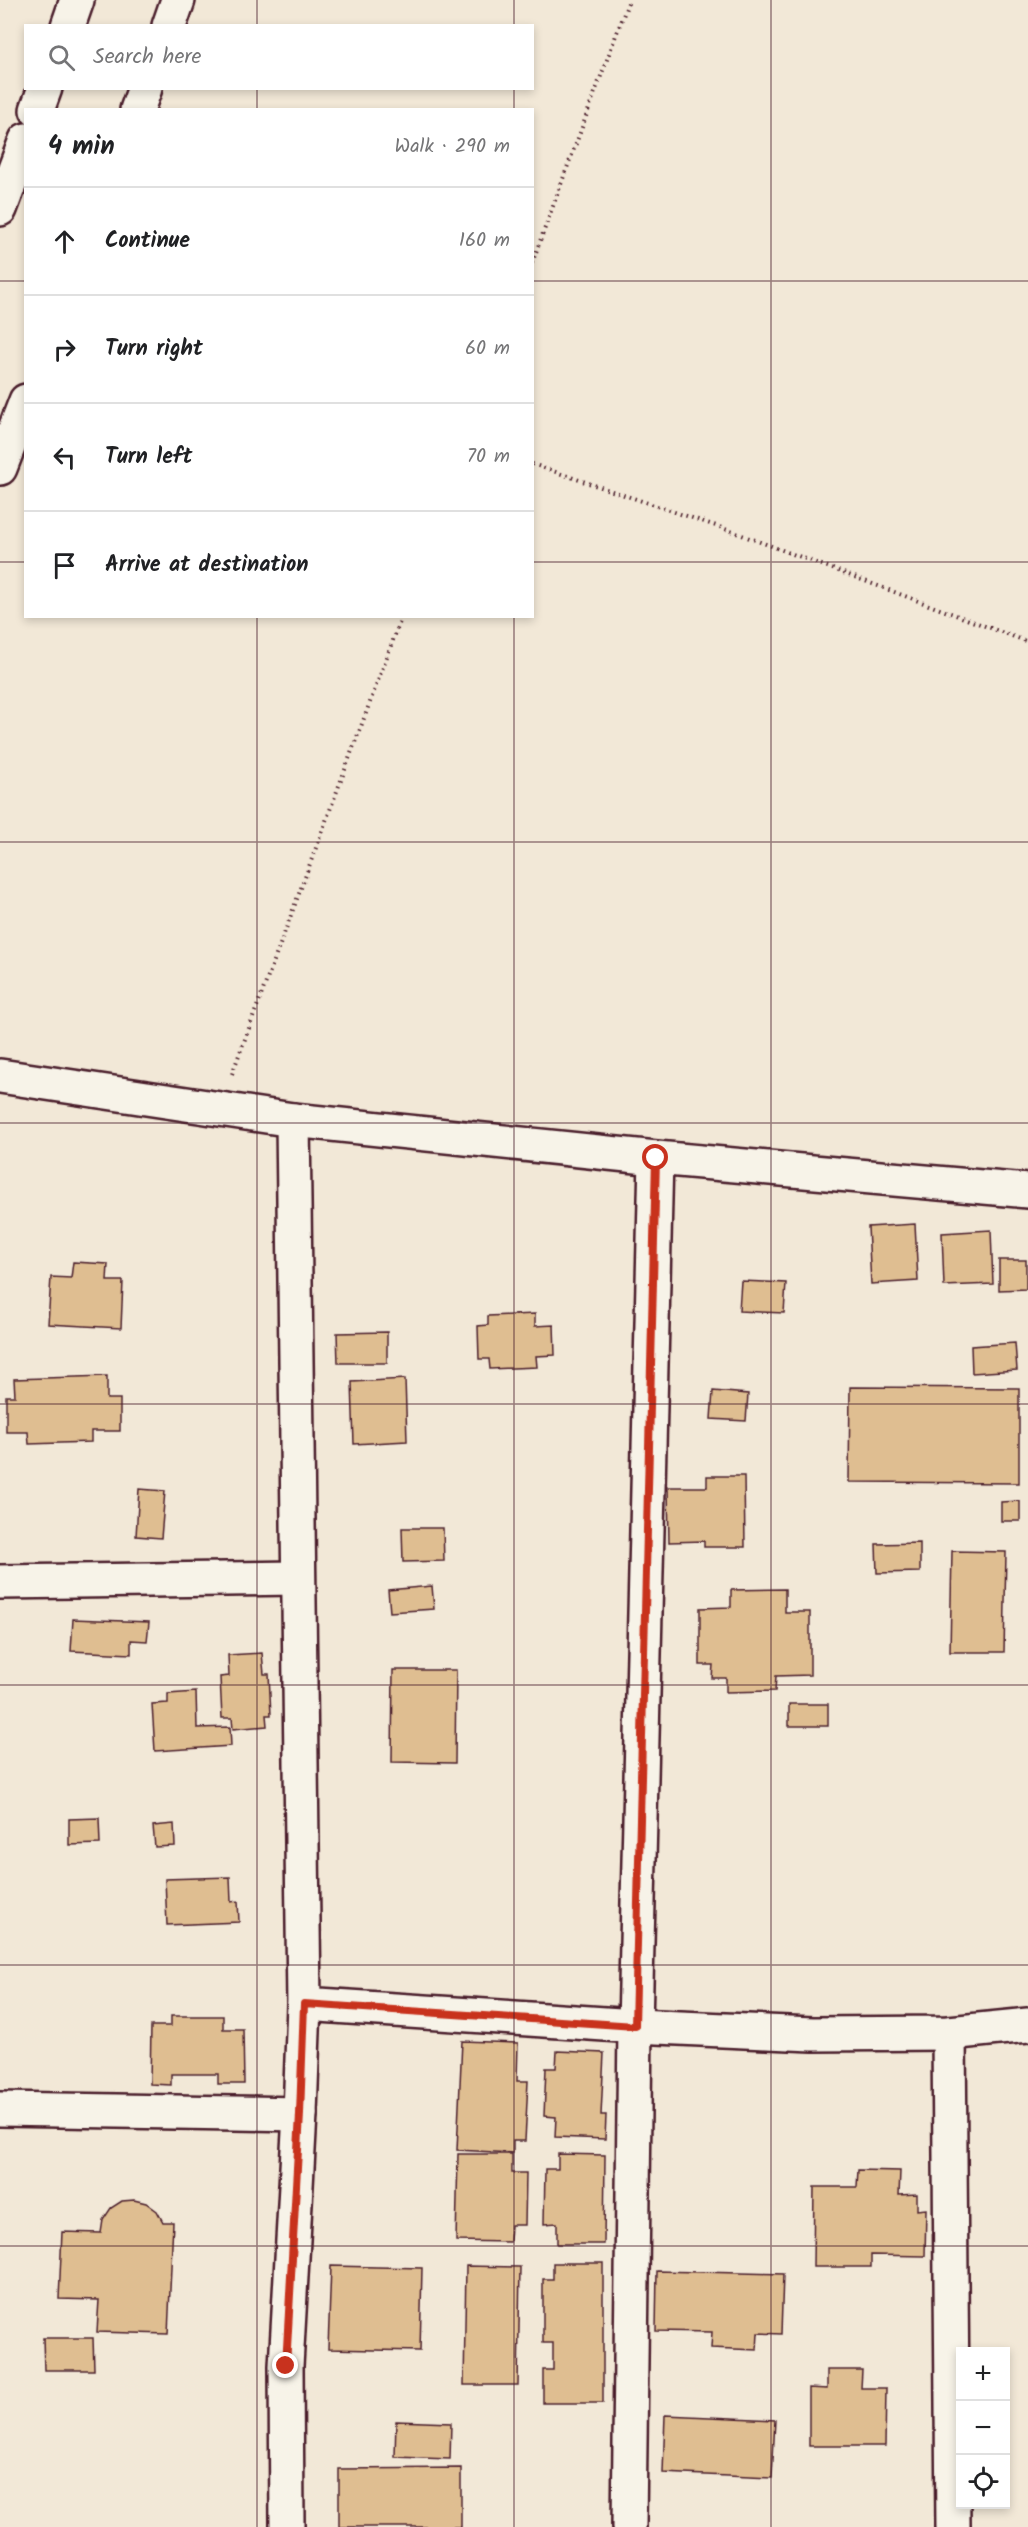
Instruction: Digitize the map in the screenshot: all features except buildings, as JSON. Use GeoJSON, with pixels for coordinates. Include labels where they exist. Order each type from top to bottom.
{"type":"FeatureCollection","features":[{"type":"Feature","properties":{"kind":"main road"},"geometry":{"type":"LineString","coordinates":[[69,24],[77,0]]}},
{"type":"Feature","properties":{"kind":"main road"},"geometry":{"type":"LineString","coordinates":[[170,24],[178,0]]}},
{"type":"Feature","properties":{"kind":"main road"},"geometry":{"type":"LineString","coordinates":[[38,108],[44,90]]}},
{"type":"Feature","properties":{"kind":"main road"},"geometry":{"type":"LineString","coordinates":[[138,108],[144,90]]}},
{"type":"Feature","properties":{"kind":"main road"},"geometry":{"type":"LineString","coordinates":[[0,209],[24,145]]}},
{"type":"Feature","properties":{"kind":"main road"},"geometry":{"type":"LineString","coordinates":[[0,468],[24,406]]}},
{"type":"Feature","properties":{"kind":"main road"},"geometry":{"type":"LineString","coordinates":[[0,1076],[292,1120],[656,1158],[1028,1191]]}},
{"type":"Feature","properties":{"kind":"main road"},"geometry":{"type":"LineString","coordinates":[[287,2527],[286,2366],[304,2004],[292,1120]]}},
{"type":"Feature","properties":{"kind":"main road"},"geometry":{"type":"LineString","coordinates":[[629,2527],[635,2026],[656,1158]]}},
{"type":"Feature","properties":{"kind":"main road"},"geometry":{"type":"LineString","coordinates":[[0,1582],[297,1578]]}},
{"type":"Feature","properties":{"kind":"main road"},"geometry":{"type":"LineString","coordinates":[[304,2004],[635,2026],[813,2034],[949,2033],[1028,2025]]}},
{"type":"Feature","properties":{"kind":"main road"},"geometry":{"type":"LineString","coordinates":[[949,2033],[953,2527]]}},
{"type":"Feature","properties":{"kind":"main road"},"geometry":{"type":"LineString","coordinates":[[0,2109],[300,2114]]}},
{"type":"Feature","properties":{"kind":"path"},"geometry":{"type":"LineString","coordinates":[[534,257],[629,0]]}},
{"type":"Feature","properties":{"kind":"path"},"geometry":{"type":"LineString","coordinates":[[534,465],[731,531],[1028,642]]}},
{"type":"Feature","properties":{"kind":"path"},"geometry":{"type":"LineString","coordinates":[[219,1109],[401,618]]}},
{"type":"Feature","properties":{"kind":"route"},"geometry":{"type":"LineString","coordinates":[[286,2366],[304,2004],[635,2026],[656,1158]]}}]}
